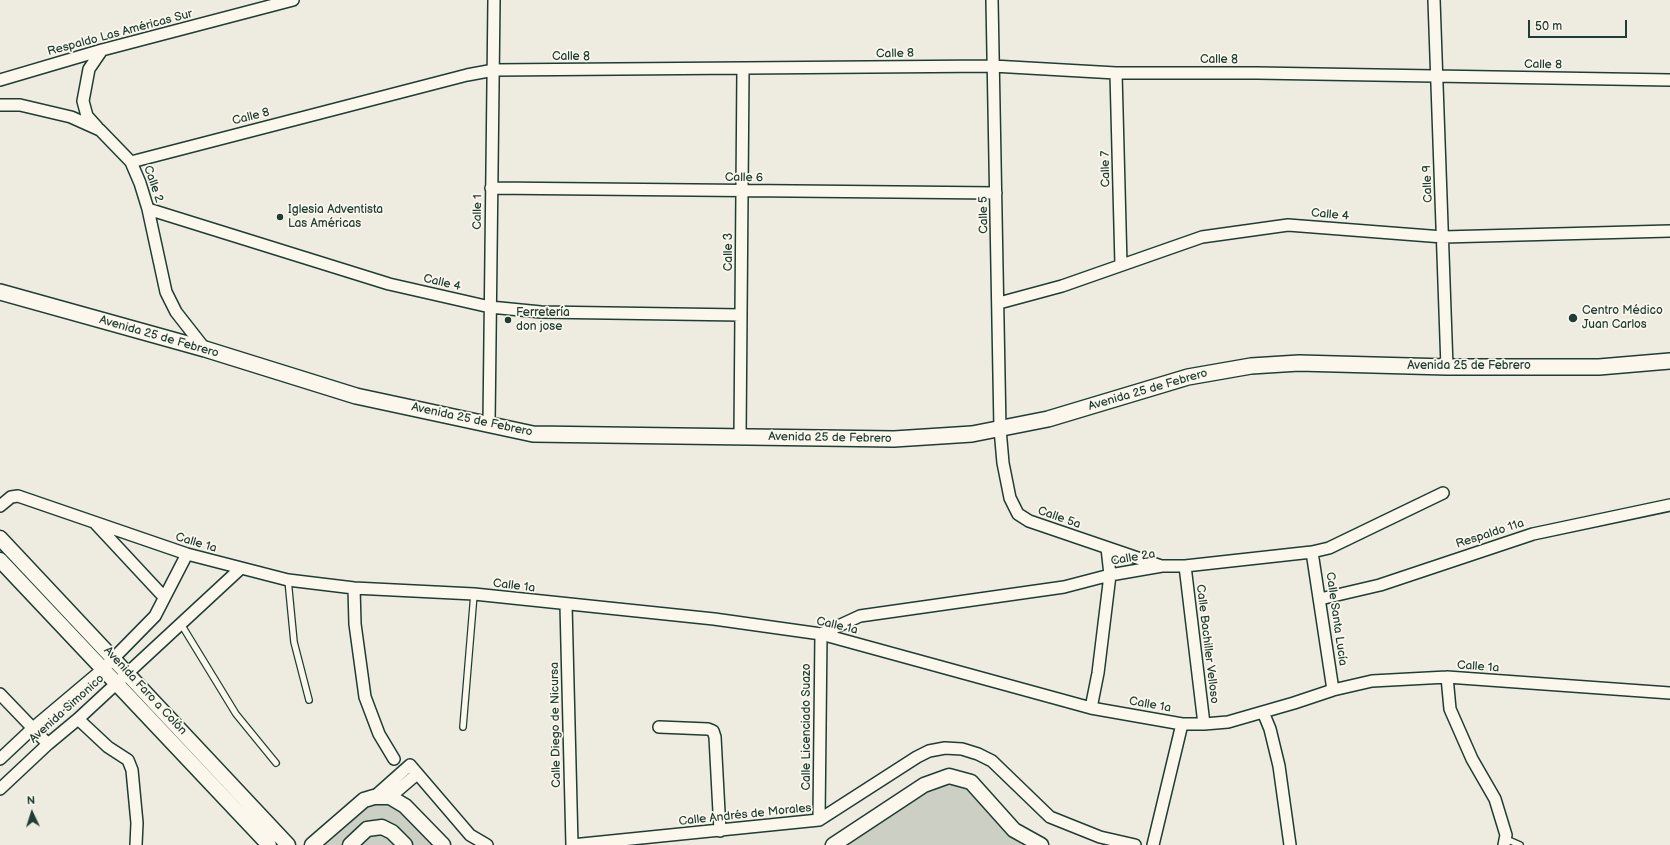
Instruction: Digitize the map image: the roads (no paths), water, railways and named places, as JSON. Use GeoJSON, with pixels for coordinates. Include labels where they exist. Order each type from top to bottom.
{"type":"FeatureCollection","features":[{"type":"Feature","properties":{"kind":"main road","name":"Avenida 25 de Febrero"},"geometry":{"type":"LineString","coordinates":[[0,292],[204,349],[356,396],[533,434],[894,439],[972,434],[1048,419],[1188,377],[1251,366],[1299,363],[1447,367],[1599,367],[1670,361]]}},
{"type":"Feature","properties":{"kind":"street","name":"Respaldo Las Américas Sur"},"geometry":{"type":"LineString","coordinates":[[0,80],[102,50],[293,0]]}},
{"type":"Feature","properties":{"kind":"street","name":"Calle 1"},"geometry":{"type":"LineString","coordinates":[[489,424],[494,0]]}},
{"type":"Feature","properties":{"kind":"street","name":"Calle 5"},"geometry":{"type":"LineString","coordinates":[[992,0],[999,303],[1000,429]]}},
{"type":"Feature","properties":{"kind":"street","name":"Calle 9"},"geometry":{"type":"LineString","coordinates":[[1434,0],[1447,367]]}},
{"type":"Feature","properties":{"kind":"street"},"geometry":{"type":"LineString","coordinates":[[100,130],[87,116],[83,101],[89,69],[102,50]]}},
{"type":"Feature","properties":{"kind":"street","name":"Calle 8"},"geometry":{"type":"LineString","coordinates":[[131,162],[467,75],[494,70],[993,66],[1116,73],[1670,80]]}},
{"type":"Feature","properties":{"kind":"street","name":"Calle 3"},"geometry":{"type":"LineString","coordinates":[[740,436],[744,69]]}},
{"type":"Feature","properties":{"kind":"street","name":"Calle 7"},"geometry":{"type":"LineString","coordinates":[[1116,73],[1121,265]]}},
{"type":"Feature","properties":{"kind":"street","name":"Calle 2"},"geometry":{"type":"LineString","coordinates":[[0,105],[20,105],[71,117],[100,130],[131,162],[140,182],[148,209],[166,292],[176,312],[204,349]]}},
{"type":"Feature","properties":{"kind":"street","name":"Calle 6"},"geometry":{"type":"LineString","coordinates":[[491,188],[996,193]]}},
{"type":"Feature","properties":{"kind":"street","name":"Calle 4"},"geometry":{"type":"LineString","coordinates":[[148,209],[389,284],[490,307],[541,312],[741,316]]}},
{"type":"Feature","properties":{"kind":"street","name":"Calle 4"},"geometry":{"type":"LineString","coordinates":[[999,303],[1062,286],[1202,237],[1288,225],[1443,237],[1670,231]]}},
{"type":"Feature","properties":{"kind":"street","name":"Calle 5a"},"geometry":{"type":"LineString","coordinates":[[1000,429],[1003,463],[1008,491],[1018,514],[1029,521],[1162,566]]}},
{"type":"Feature","properties":{"kind":"street","name":"Calle 2a"},"geometry":{"type":"LineString","coordinates":[[821,634],[860,616],[1064,587],[1162,566],[1184,566],[1312,552],[1329,548],[1443,493]]}},
{"type":"Feature","properties":{"kind":"street","name":"Calle 1a"},"geometry":{"type":"LineString","coordinates":[[0,506],[11,497],[18,496],[187,554],[240,569],[288,580],[354,588],[474,594],[566,605],[714,619],[821,634],[1091,708],[1182,724],[1228,722],[1333,690],[1372,681],[1447,677],[1670,693]]}},
{"type":"Feature","properties":{"kind":"street","name":"Respaldo 11a"},"geometry":{"type":"LineString","coordinates":[[1320,599],[1380,585],[1533,534],[1670,505]]}},
{"type":"Feature","properties":{"kind":"street"},"geometry":{"type":"LineString","coordinates":[[94,522],[164,597]]}},
{"type":"Feature","properties":{"kind":"street","name":"Avenida Faro a Colón"},"geometry":{"type":"LineString","coordinates":[[0,538],[114,657],[288,845]]}},
{"type":"Feature","properties":{"kind":"street"},"geometry":{"type":"LineString","coordinates":[[1091,708],[1098,673],[1110,576],[1107,548]]}},
{"type":"Feature","properties":{"kind":"street","name":"Calle Santa Lucía"},"geometry":{"type":"LineString","coordinates":[[1312,552],[1333,690]]}},
{"type":"Feature","properties":{"kind":"street","name":"Avenida Simonico"},"geometry":{"type":"LineString","coordinates":[[0,759],[33,728],[103,669],[155,616],[187,554]]}},
{"type":"Feature","properties":{"kind":"street","name":"Avenida Faro a Colón"},"geometry":{"type":"LineString","coordinates":[[0,560],[269,845]]}},
{"type":"Feature","properties":{"kind":"street","name":"Calle Bachiller Velloso"},"geometry":{"type":"LineString","coordinates":[[1184,566],[1204,724]]}},
{"type":"Feature","properties":{"kind":"street","name":"Avenida Simonico"},"geometry":{"type":"LineString","coordinates":[[0,789],[240,569]]}},
{"type":"Feature","properties":{"kind":"street"},"geometry":{"type":"LineString","coordinates":[[354,588],[355,624],[365,697],[379,734],[394,759]]}},
{"type":"Feature","properties":{"kind":"street","name":"Calle Diego de Nicursa"},"geometry":{"type":"LineString","coordinates":[[566,605],[572,845]]}},
{"type":"Feature","properties":{"kind":"street","name":"Calle Licenciado Suazo"},"geometry":{"type":"LineString","coordinates":[[819,820],[821,634]]}},
{"type":"Feature","properties":{"kind":"street"},"geometry":{"type":"LineString","coordinates":[[1447,677],[1450,709],[1472,759],[1495,799],[1505,842]]}},
{"type":"Feature","properties":{"kind":"street"},"geometry":{"type":"LineString","coordinates":[[0,694],[48,744]]}},
{"type":"Feature","properties":{"kind":"street"},"geometry":{"type":"LineString","coordinates":[[1263,712],[1270,729],[1280,766],[1290,845]]}},
{"type":"Feature","properties":{"kind":"street"},"geometry":{"type":"LineString","coordinates":[[78,719],[108,748],[128,760],[132,770],[137,823],[136,845]]}},
{"type":"Feature","properties":{"kind":"street"},"geometry":{"type":"LineString","coordinates":[[1153,845],[1182,724]]}},
{"type":"Feature","properties":{"kind":"street"},"geometry":{"type":"LineString","coordinates":[[659,727],[708,729],[713,731],[715,736],[720,831]]}},
{"type":"Feature","properties":{"kind":"street","name":"Calle Andrés de Morales"},"geometry":{"type":"LineString","coordinates":[[572,845],[819,820],[917,757],[929,751],[944,748],[978,754],[992,761],[1050,817],[1100,838],[1136,845]]}},
{"type":"Feature","properties":{"kind":"street"},"geometry":{"type":"LineString","coordinates":[[374,797],[413,769]]}},
{"type":"Feature","properties":{"kind":"street"},"geometry":{"type":"LineString","coordinates":[[390,797],[413,769]]}},
{"type":"Feature","properties":{"kind":"street"},"geometry":{"type":"LineString","coordinates":[[413,769],[470,835],[487,845]]}},
{"type":"Feature","properties":{"kind":"street"},"geometry":{"type":"LineString","coordinates":[[833,845],[924,784],[949,776],[971,782],[1014,830],[1041,845]]}},
{"type":"Feature","properties":{"kind":"street"},"geometry":{"type":"LineString","coordinates":[[312,845],[364,800],[374,797],[390,797],[405,806],[443,845]]}},
{"type":"Feature","properties":{"kind":"street"},"geometry":{"type":"LineString","coordinates":[[350,845],[367,829],[382,827],[392,832],[405,845]]}},
{"type":"Feature","properties":{"kind":"lane"},"geometry":{"type":"LineString","coordinates":[[288,580],[294,642],[309,700]]}},
{"type":"Feature","properties":{"kind":"lane"},"geometry":{"type":"LineString","coordinates":[[463,727],[474,594]]}},
{"type":"Feature","properties":{"kind":"lane"},"geometry":{"type":"LineString","coordinates":[[181,624],[236,714],[276,764]]}},
{"type":"Feature","properties":{"kind":"lane"},"geometry":{"type":"LineString","coordinates":[[1505,842],[1520,845]]}},
{"type":"Feature","properties":{"kind":"place","name":"Iglesia Adventista Las Américas"},"geometry":{"type":"Point","coordinates":[280,217]}},
{"type":"Feature","properties":{"kind":"place","name":"Centro Médico Juan Carlos"},"geometry":{"type":"Point","coordinates":[1573,318]}},
{"type":"Feature","properties":{"kind":"place","name":"Ferretería don jose"},"geometry":{"type":"Point","coordinates":[508,320]}}]}
